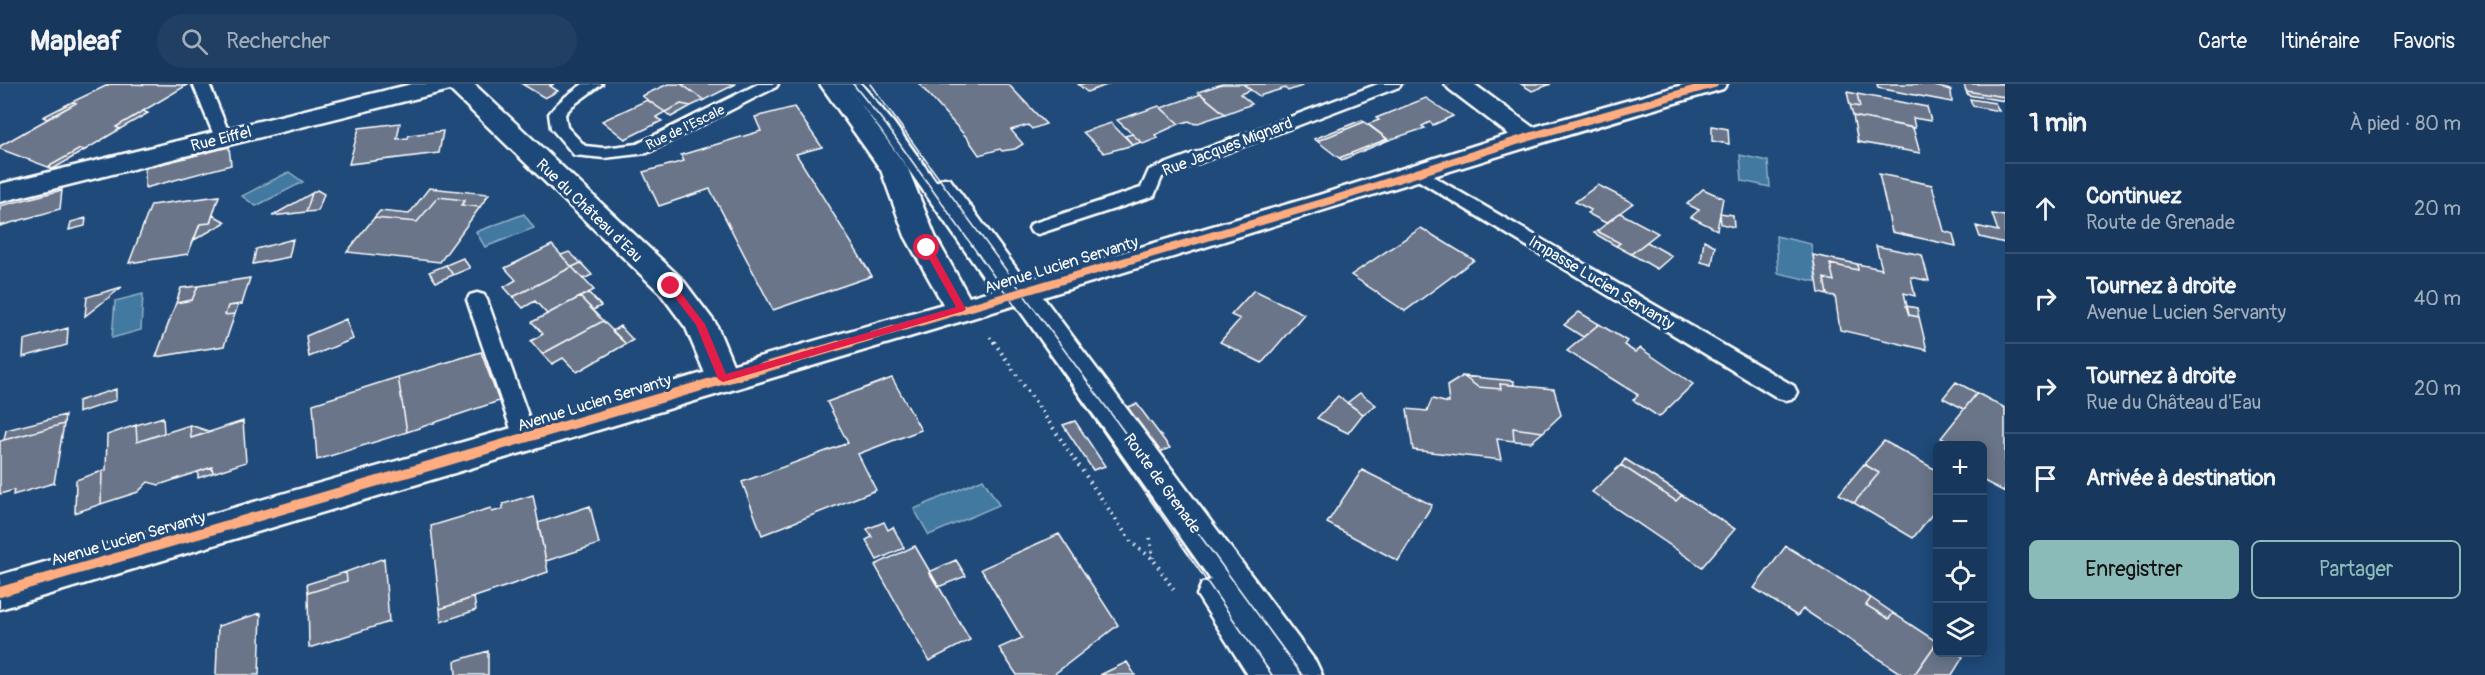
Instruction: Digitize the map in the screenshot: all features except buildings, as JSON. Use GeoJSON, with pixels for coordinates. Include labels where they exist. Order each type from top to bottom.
{"type":"FeatureCollection","features":[{"type":"Feature","properties":{"kind":"street","name":"Rue Eiffel"},"geometry":{"type":"LineString","coordinates":[[0,194],[443,84]]}},
{"type":"Feature","properties":{"kind":"street","name":"Rue du Château d'Eau"},"geometry":{"type":"LineString","coordinates":[[459,84],[671,286],[700,324],[723,379]]}},
{"type":"Feature","properties":{"kind":"street"},"geometry":{"type":"LineString","coordinates":[[833,84],[894,169],[920,236],[961,309]]}},
{"type":"Feature","properties":{"kind":"street"},"geometry":{"type":"LineString","coordinates":[[1458,84],[1529,137]]}},
{"type":"Feature","properties":{"kind":"street","name":"Avenue Lucien Servanty"},"geometry":{"type":"LineString","coordinates":[[0,592],[1329,201],[1529,137],[1714,84]]}},
{"type":"Feature","properties":{"kind":"street","name":"Route de Grenade"},"geometry":{"type":"LineString","coordinates":[[1015,294],[1272,675]]}},
{"type":"Feature","properties":{"kind":"street","name":"Route de Grenade"},"geometry":{"type":"LineString","coordinates":[[1015,294],[1302,675]]}},
{"type":"Feature","properties":{"kind":"lane"},"geometry":{"type":"LineString","coordinates":[[201,84],[223,138]]}},
{"type":"Feature","properties":{"kind":"lane","name":"Rue de l'Escale"},"geometry":{"type":"LineString","coordinates":[[594,84],[566,103],[557,114],[559,128],[580,151],[604,153],[641,149],[770,84]]}},
{"type":"Feature","properties":{"kind":"lane"},"geometry":{"type":"LineString","coordinates":[[853,84],[1015,294]]}},
{"type":"Feature","properties":{"kind":"lane"},"geometry":{"type":"LineString","coordinates":[[870,84],[900,122],[1015,294]]}},
{"type":"Feature","properties":{"kind":"lane","name":"Rue Jacques Mignard"},"geometry":{"type":"LineString","coordinates":[[1038,228],[1148,192],[1155,174],[1393,84]]}},
{"type":"Feature","properties":{"kind":"lane","name":"Impasse Lucien Servanty"},"geometry":{"type":"LineString","coordinates":[[1417,172],[1786,392]]}},
{"type":"Feature","properties":{"kind":"lane"},"geometry":{"type":"LineString","coordinates":[[477,300],[525,438]]}},
{"type":"Feature","properties":{"kind":"path"},"geometry":{"type":"LineString","coordinates":[[989,336],[1132,543],[1154,559]]}},
{"type":"Feature","properties":{"kind":"path"},"geometry":{"type":"LineString","coordinates":[[1150,538],[1154,559],[1177,596]]}},
{"type":"Feature","properties":{"kind":"water"},"geometry":{"type":"Polygon","coordinates":[[[1740,155],[1768,161],[1770,187],[1742,181],[1740,155]]]}},
{"type":"Feature","properties":{"kind":"water"},"geometry":{"type":"Polygon","coordinates":[[[289,172],[303,182],[256,206],[242,196],[289,172]]]}},
{"type":"Feature","properties":{"kind":"water"},"geometry":{"type":"Polygon","coordinates":[[[524,214],[534,228],[485,247],[476,232],[524,214]]]}},
{"type":"Feature","properties":{"kind":"water"},"geometry":{"type":"Polygon","coordinates":[[[1776,236],[1811,244],[1818,282],[1778,273],[1776,236]]]}},
{"type":"Feature","properties":{"kind":"water"},"geometry":{"type":"Polygon","coordinates":[[[143,294],[141,330],[112,338],[115,301],[143,294]]]}},
{"type":"Feature","properties":{"kind":"water"},"geometry":{"type":"Polygon","coordinates":[[[983,479],[999,505],[929,535],[914,509],[983,479]]]}},
{"type":"Feature","properties":{"kind":"tram line"},"geometry":{"type":"LineString","coordinates":[[853,84],[887,126],[1030,327],[1272,675]]}},
{"type":"Feature","properties":{"kind":"tram line"},"geometry":{"type":"LineString","coordinates":[[870,84],[1302,675]]}},
{"type":"Feature","properties":{"kind":"cycle path"},"geometry":{"type":"LineString","coordinates":[[0,592],[1016,294],[1329,201],[1529,137],[1714,84]]}},
{"type":"Feature","properties":{"kind":"route"},"geometry":{"type":"LineString","coordinates":[[671,286],[700,324],[723,379],[961,309],[927,248]]}}]}
